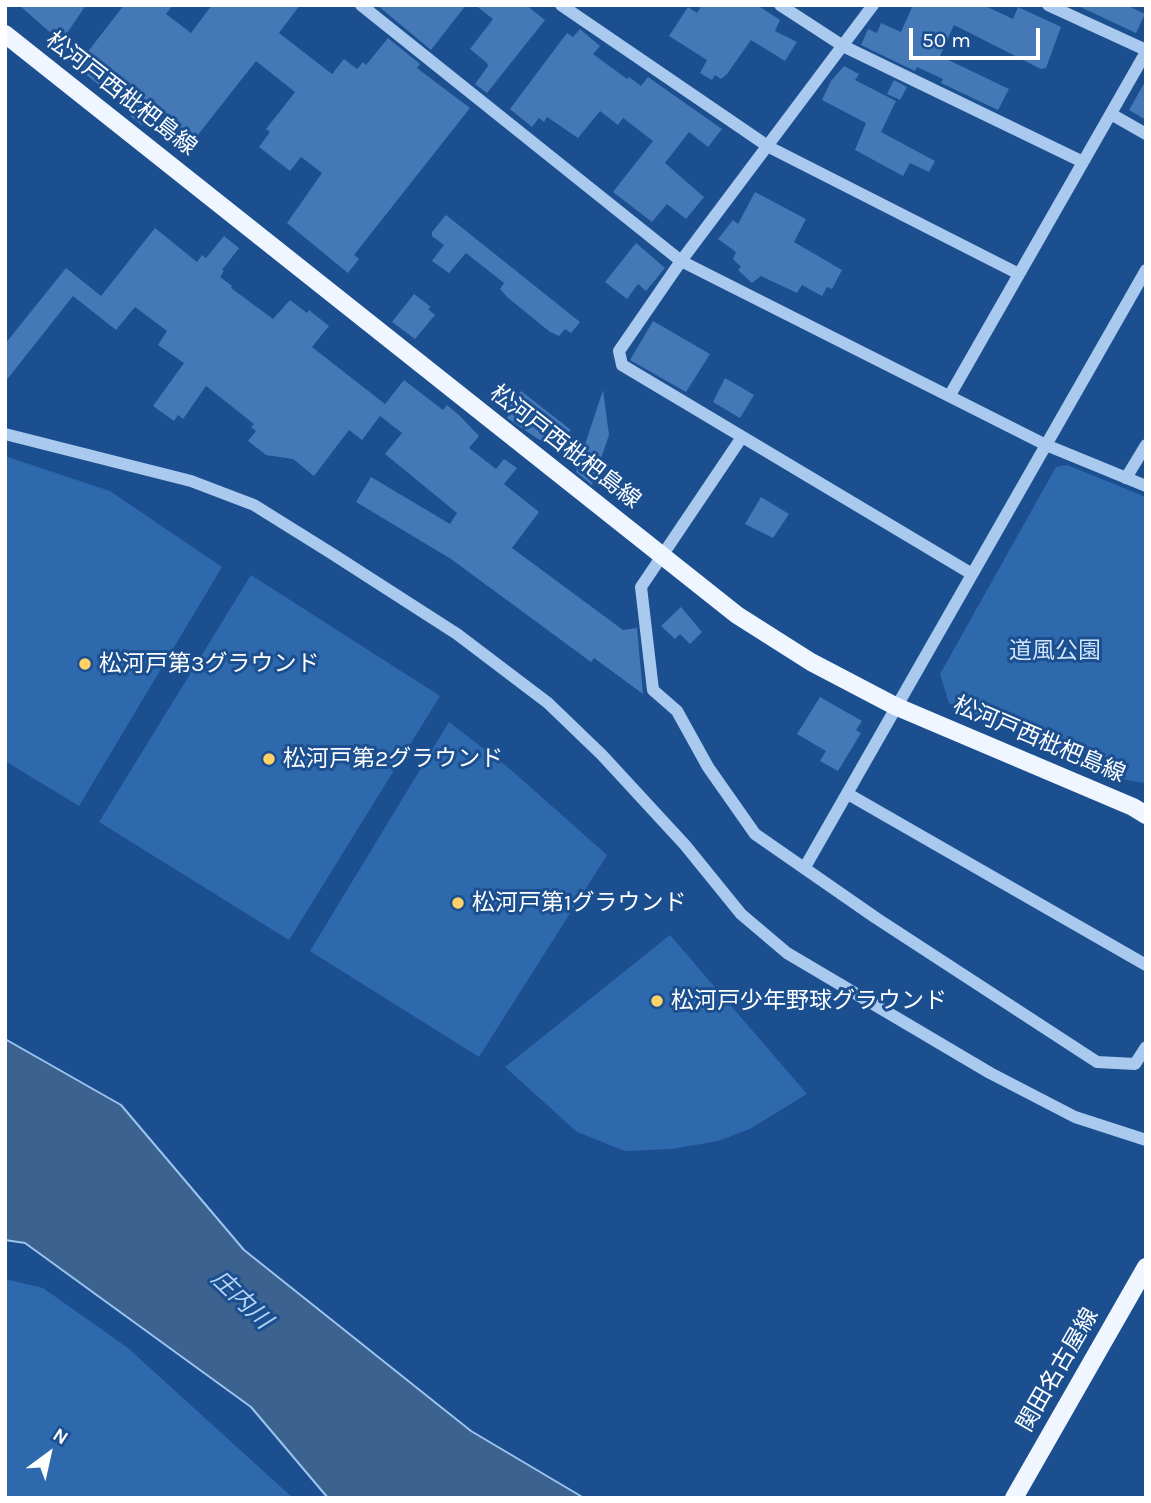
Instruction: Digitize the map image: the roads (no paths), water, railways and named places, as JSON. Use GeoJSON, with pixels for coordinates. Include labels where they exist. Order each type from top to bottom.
{"type":"FeatureCollection","features":[{"type":"Feature","properties":{"kind":"main road","name":"松河戸西枇杷島線"},"geometry":{"type":"LineString","coordinates":[[5,34],[737,615],[810,662],[895,706],[1144,811]]}},
{"type":"Feature","properties":{"kind":"main road","name":"関田名古屋線"},"geometry":{"type":"LineString","coordinates":[[1014,1498],[1146,1267]]}},
{"type":"Feature","properties":{"kind":"street"},"geometry":{"type":"LineString","coordinates":[[361,5],[681,261],[1046,445],[1146,486]]}},
{"type":"Feature","properties":{"kind":"street"},"geometry":{"type":"LineString","coordinates":[[561,5],[769,147],[1017,274]]}},
{"type":"Feature","properties":{"kind":"street"},"geometry":{"type":"LineString","coordinates":[[780,5],[843,46],[1083,162]]}},
{"type":"Feature","properties":{"kind":"street"},"geometry":{"type":"LineString","coordinates":[[873,5],[681,261],[619,351],[622,365],[972,574]]}},
{"type":"Feature","properties":{"kind":"street"},"geometry":{"type":"LineString","coordinates":[[950,395],[1146,51],[1048,5]]}},
{"type":"Feature","properties":{"kind":"street"},"geometry":{"type":"LineString","coordinates":[[1111,114],[1146,134]]}},
{"type":"Feature","properties":{"kind":"street"},"geometry":{"type":"LineString","coordinates":[[806,867],[895,706],[1146,270]]}},
{"type":"Feature","properties":{"kind":"street"},"geometry":{"type":"LineString","coordinates":[[5,434],[191,481],[254,506],[331,553],[457,634],[548,704],[602,755],[685,845],[741,914],[787,953],[990,1073],[1075,1117],[1146,1140]]}},
{"type":"Feature","properties":{"kind":"street"},"geometry":{"type":"LineString","coordinates":[[742,437],[641,587],[653,690],[677,711],[708,767],[755,834],[876,918],[1097,1062],[1135,1064],[1146,1047]]}},
{"type":"Feature","properties":{"kind":"street"},"geometry":{"type":"LineString","coordinates":[[1126,478],[1146,445]]}},
{"type":"Feature","properties":{"kind":"street"},"geometry":{"type":"LineString","coordinates":[[848,794],[1146,965]]}},
{"type":"Feature","properties":{"kind":"water","name":"庄内川"},"geometry":{"type":"Polygon","coordinates":[[[5,1039],[121,1105],[244,1250],[471,1431],[584,1498],[328,1498],[251,1407],[25,1243],[5,1240],[5,1039]]]}},
{"type":"Feature","properties":{"kind":"place","name":"松河戸第3グラウンド"},"geometry":{"type":"Point","coordinates":[85,664]}},
{"type":"Feature","properties":{"kind":"place","name":"松河戸第2グラウンド"},"geometry":{"type":"Point","coordinates":[269,759]}},
{"type":"Feature","properties":{"kind":"place","name":"松河戸第1グラウンド"},"geometry":{"type":"Point","coordinates":[458,903]}},
{"type":"Feature","properties":{"kind":"place","name":"松河戸少年野球グラウンド"},"geometry":{"type":"Point","coordinates":[657,1001]}},
{"type":"Feature","properties":{"kind":"park label","name":"道風公園"},"geometry":{"type":"Point","coordinates":[1055,651]}}]}
